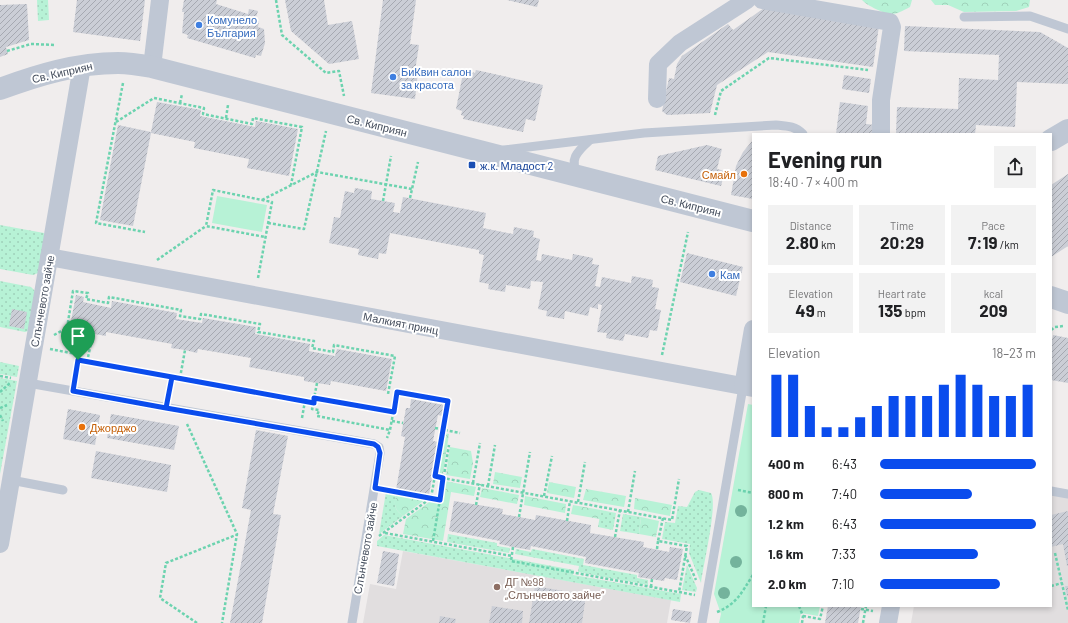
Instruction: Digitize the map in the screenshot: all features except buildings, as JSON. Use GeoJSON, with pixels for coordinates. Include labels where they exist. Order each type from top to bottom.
{"type":"FeatureCollection","features":[{"type":"Feature","properties":{"kind":"street"},"geometry":{"type":"LineString","coordinates":[[152,67],[160,0]]}},
{"type":"Feature","properties":{"kind":"street"},"geometry":{"type":"LineString","coordinates":[[657,99],[658,64],[680,43],[747,0]]}},
{"type":"Feature","properties":{"kind":"street"},"geometry":{"type":"LineString","coordinates":[[762,0],[890,22],[892,27],[881,100],[881,133]]}},
{"type":"Feature","properties":{"kind":"street","name":"Св. Киприян"},"geometry":{"type":"LineString","coordinates":[[0,89],[56,71],[82,66],[119,62],[152,67],[752,221]]}},
{"type":"Feature","properties":{"kind":"street","name":"Слънчевото зайче"},"geometry":{"type":"LineString","coordinates":[[0,544],[82,66]]}},
{"type":"Feature","properties":{"kind":"street"},"geometry":{"type":"LineString","coordinates":[[1052,139],[1068,130]]}},
{"type":"Feature","properties":{"kind":"street","name":"Малкият принц"},"geometry":{"type":"LineString","coordinates":[[49,258],[748,388]]}},
{"type":"Feature","properties":{"kind":"street"},"geometry":{"type":"LineString","coordinates":[[1052,297],[1068,303]]}},
{"type":"Feature","properties":{"kind":"street"},"geometry":{"type":"LineString","coordinates":[[748,388],[752,341]]}},
{"type":"Feature","properties":{"kind":"street"},"geometry":{"type":"LineString","coordinates":[[888,623],[891,607]]}},
{"type":"Feature","properties":{"kind":"lane"},"geometry":{"type":"LineString","coordinates":[[964,17],[1030,16],[1068,29]]}},
{"type":"Feature","properties":{"kind":"lane"},"geometry":{"type":"LineString","coordinates":[[487,152],[644,133],[776,125],[789,126],[802,133]]}},
{"type":"Feature","properties":{"kind":"lane"},"geometry":{"type":"LineString","coordinates":[[581,177],[576,171],[574,160],[580,150],[590,140]]}},
{"type":"Feature","properties":{"kind":"lane","name":"Слънчевото зайче"},"geometry":{"type":"LineString","coordinates":[[28,383],[374,444],[378,447],[380,453],[352,623]]}},
{"type":"Feature","properties":{"kind":"lane"},"geometry":{"type":"LineString","coordinates":[[703,620],[748,388]]}},
{"type":"Feature","properties":{"kind":"lane"},"geometry":{"type":"LineString","coordinates":[[11,480],[63,490]]}},
{"type":"Feature","properties":{"kind":"lane"},"geometry":{"type":"LineString","coordinates":[[1052,491],[1068,494]]}},
{"type":"Feature","properties":{"kind":"path"},"geometry":{"type":"LineString","coordinates":[[276,0],[282,35],[326,73],[339,71],[345,100]]}},
{"type":"Feature","properties":{"kind":"path"},"geometry":{"type":"LineString","coordinates":[[7,51],[31,44],[56,45]]}},
{"type":"Feature","properties":{"kind":"path"},"geometry":{"type":"LineString","coordinates":[[714,118],[721,91],[769,58],[867,70]]}},
{"type":"Feature","properties":{"kind":"path"},"geometry":{"type":"LineString","coordinates":[[123,82],[96,223],[145,232]]}},
{"type":"Feature","properties":{"kind":"path"},"geometry":{"type":"LineString","coordinates":[[180,103],[182,93]]}},
{"type":"Feature","properties":{"kind":"path"},"geometry":{"type":"LineString","coordinates":[[116,122],[154,98],[204,108],[203,114],[252,124],[254,118],[302,127],[290,186]]}},
{"type":"Feature","properties":{"kind":"path"},"geometry":{"type":"LineString","coordinates":[[226,118],[229,104]]}},
{"type":"Feature","properties":{"kind":"path"},"geometry":{"type":"LineString","coordinates":[[268,223],[304,229],[324,137]]}},
{"type":"Feature","properties":{"kind":"path"},"geometry":{"type":"LineString","coordinates":[[383,201],[391,156]]}},
{"type":"Feature","properties":{"kind":"path"},"geometry":{"type":"LineString","coordinates":[[410,198],[418,162]]}},
{"type":"Feature","properties":{"kind":"path"},"geometry":{"type":"LineString","coordinates":[[262,200],[317,172],[412,189]]}},
{"type":"Feature","properties":{"kind":"path"},"geometry":{"type":"LineString","coordinates":[[137,274],[206,226],[213,190],[272,202],[255,296]]}},
{"type":"Feature","properties":{"kind":"path"},"geometry":{"type":"LineString","coordinates":[[206,226],[265,237]]}},
{"type":"Feature","properties":{"kind":"path"},"geometry":{"type":"LineString","coordinates":[[662,356],[688,232]]}},
{"type":"Feature","properties":{"kind":"path"},"geometry":{"type":"LineString","coordinates":[[73,391],[78,360],[67,328],[73,291],[88,294],[86,299],[108,303],[109,297],[181,310],[180,316],[200,320],[201,314],[260,324],[258,332],[314,342],[312,348],[333,352],[334,345],[395,356],[388,394]]}},
{"type":"Feature","properties":{"kind":"path"},"geometry":{"type":"LineString","coordinates":[[1052,329],[1055,327],[1064,326]]}},
{"type":"Feature","properties":{"kind":"path"},"geometry":{"type":"LineString","coordinates":[[34,346],[67,328]]}},
{"type":"Feature","properties":{"kind":"path"},"geometry":{"type":"LineString","coordinates":[[87,362],[93,334]]}},
{"type":"Feature","properties":{"kind":"path"},"geometry":{"type":"LineString","coordinates":[[34,346],[76,354]]}},
{"type":"Feature","properties":{"kind":"path"},"geometry":{"type":"LineString","coordinates":[[180,378],[185,350]]}},
{"type":"Feature","properties":{"kind":"path"},"geometry":{"type":"LineString","coordinates":[[78,360],[314,403]]}},
{"type":"Feature","properties":{"kind":"path"},"geometry":{"type":"LineString","coordinates":[[166,408],[172,377]]}},
{"type":"Feature","properties":{"kind":"path"},"geometry":{"type":"LineString","coordinates":[[317,383],[312,409],[319,410],[317,416],[390,430],[397,392],[448,401],[433,476],[431,498],[365,547]]}},
{"type":"Feature","properties":{"kind":"path"},"geometry":{"type":"LineString","coordinates":[[314,398],[394,412]]}},
{"type":"Feature","properties":{"kind":"path"},"geometry":{"type":"LineString","coordinates":[[300,431],[305,401]]}},
{"type":"Feature","properties":{"kind":"path"},"geometry":{"type":"LineString","coordinates":[[181,411],[237,534],[222,623]]}},
{"type":"Feature","properties":{"kind":"path"},"geometry":{"type":"LineString","coordinates":[[392,421],[403,423]]}},
{"type":"Feature","properties":{"kind":"path"},"geometry":{"type":"LineString","coordinates":[[436,428],[460,433]]}},
{"type":"Feature","properties":{"kind":"path"},"geometry":{"type":"LineString","coordinates":[[473,483],[480,443]]}},
{"type":"Feature","properties":{"kind":"path"},"geometry":{"type":"LineString","coordinates":[[433,542],[449,445]]}},
{"type":"Feature","properties":{"kind":"path"},"geometry":{"type":"LineString","coordinates":[[488,486],[495,445]]}},
{"type":"Feature","properties":{"kind":"path"},"geometry":{"type":"LineString","coordinates":[[519,517],[530,452]]}},
{"type":"Feature","properties":{"kind":"path"},"geometry":{"type":"LineString","coordinates":[[544,496],[552,456]]}},
{"type":"Feature","properties":{"kind":"path"},"geometry":{"type":"LineString","coordinates":[[578,502],[585,462]]}},
{"type":"Feature","properties":{"kind":"path"},"geometry":{"type":"LineString","coordinates":[[628,512],[635,471]]}},
{"type":"Feature","properties":{"kind":"path"},"geometry":{"type":"LineString","coordinates":[[433,476],[672,520],[679,479]]}},
{"type":"Feature","properties":{"kind":"path"},"geometry":{"type":"LineString","coordinates":[[476,505],[480,484]]}},
{"type":"Feature","properties":{"kind":"path"},"geometry":{"type":"LineString","coordinates":[[375,488],[440,500]]}},
{"type":"Feature","properties":{"kind":"path"},"geometry":{"type":"LineString","coordinates":[[567,521],[570,501]]}},
{"type":"Feature","properties":{"kind":"path"},"geometry":{"type":"LineString","coordinates":[[615,537],[620,510]]}},
{"type":"Feature","properties":{"kind":"path"},"geometry":{"type":"LineString","coordinates":[[657,549],[663,518]]}},
{"type":"Feature","properties":{"kind":"path"},"geometry":{"type":"LineString","coordinates":[[384,533],[512,556]]}},
{"type":"Feature","properties":{"kind":"path"},"geometry":{"type":"LineString","coordinates":[[196,623],[160,598],[166,563],[237,534]]}},
{"type":"Feature","properties":{"kind":"path"},"geometry":{"type":"LineString","coordinates":[[658,541],[687,546],[679,592]]}},
{"type":"Feature","properties":{"kind":"path"},"geometry":{"type":"LineString","coordinates":[[514,547],[511,561],[698,596]]}},
{"type":"Feature","properties":{"kind":"path"},"geometry":{"type":"LineString","coordinates":[[1055,553],[1068,610]]}},
{"type":"Feature","properties":{"kind":"path"},"geometry":{"type":"LineString","coordinates":[[685,554],[697,581]]}},
{"type":"Feature","properties":{"kind":"path"},"geometry":{"type":"LineString","coordinates":[[703,620],[726,609],[736,601],[752,577]]}},
{"type":"Feature","properties":{"kind":"path"},"geometry":{"type":"LineString","coordinates":[[651,587],[652,579]]}},
{"type":"Feature","properties":{"kind":"path"},"geometry":{"type":"LineString","coordinates":[[1052,586],[1062,583]]}},
{"type":"Feature","properties":{"kind":"path"},"geometry":{"type":"LineString","coordinates":[[763,623],[766,607]]}},
{"type":"Feature","properties":{"kind":"path"},"geometry":{"type":"LineString","coordinates":[[799,607],[803,616],[802,623]]}},
{"type":"Feature","properties":{"kind":"path"},"geometry":{"type":"LineString","coordinates":[[803,616],[820,619],[823,607]]}},
{"type":"Feature","properties":{"kind":"path"},"geometry":{"type":"LineString","coordinates":[[861,609],[866,608],[863,623]]}},
{"type":"Feature","properties":{"kind":"shaded area"},"geometry":{"type":"Polygon","coordinates":[[[1052,487],[1068,490],[1068,623],[911,623],[914,607],[1052,607],[1052,487]]]}},
{"type":"Feature","properties":{"kind":"shaded area","name":"ДГ №98 „Слънчевото зайче“"},"geometry":{"type":"Polygon","coordinates":[[[403,551],[671,600],[667,623],[363,623],[370,584],[396,589],[403,551]]]}},
{"type":"Feature","properties":{"kind":"green space"},"geometry":{"type":"Polygon","coordinates":[[[37,0],[48,0],[49,20],[38,21],[37,0]]]}},
{"type":"Feature","properties":{"kind":"green space"},"geometry":{"type":"Polygon","coordinates":[[[862,0],[912,0],[910,7],[898,13],[891,14],[878,10],[862,0]]]}},
{"type":"Feature","properties":{"kind":"green space"},"geometry":{"type":"Polygon","coordinates":[[[931,0],[1030,0],[1029,7],[1016,11],[964,12],[948,5],[935,5],[931,0]]]}},
{"type":"Feature","properties":{"kind":"green space"},"geometry":{"type":"Polygon","coordinates":[[[217,196],[267,205],[262,232],[212,223],[217,196]]]}},
{"type":"Feature","properties":{"kind":"green space"},"geometry":{"type":"Polygon","coordinates":[[[0,225],[44,233],[45,235],[38,273],[33,275],[0,269],[0,225]]]}},
{"type":"Feature","properties":{"kind":"green space"},"geometry":{"type":"Polygon","coordinates":[[[0,281],[31,287],[35,291],[28,331],[25,332],[0,327],[0,281]]]}},
{"type":"Feature","properties":{"kind":"green space"},"geometry":{"type":"Polygon","coordinates":[[[0,362],[19,366],[17,377],[0,374],[0,362]]]}},
{"type":"Feature","properties":{"kind":"green space"},"geometry":{"type":"Polygon","coordinates":[[[0,378],[17,381],[0,474],[0,378]]]}},
{"type":"Feature","properties":{"kind":"green space"},"geometry":{"type":"Polygon","coordinates":[[[748,404],[752,405],[752,607],[820,607],[818,616],[801,613],[799,623],[719,623],[721,614],[714,594],[748,404]]]}},
{"type":"Feature","properties":{"kind":"green space"},"geometry":{"type":"Polygon","coordinates":[[[444,433],[449,434],[443,474],[437,473],[444,433]]]}},
{"type":"Feature","properties":{"kind":"green space"},"geometry":{"type":"Polygon","coordinates":[[[450,447],[471,451],[473,463],[470,479],[446,475],[450,447]]]}},
{"type":"Feature","properties":{"kind":"green space"},"geometry":{"type":"Polygon","coordinates":[[[495,472],[522,477],[520,488],[493,484],[495,472]]]}},
{"type":"Feature","properties":{"kind":"green space"},"geometry":{"type":"Polygon","coordinates":[[[445,481],[476,487],[474,496],[451,492],[443,541],[403,534],[406,519],[432,500],[441,501],[445,481]]]}},
{"type":"Feature","properties":{"kind":"green space"},"geometry":{"type":"Polygon","coordinates":[[[549,482],[576,487],[574,498],[547,493],[549,482]]]}},
{"type":"Feature","properties":{"kind":"green space"},"geometry":{"type":"Polygon","coordinates":[[[482,488],[519,495],[517,504],[480,497],[482,488]]]}},
{"type":"Feature","properties":{"kind":"green space"},"geometry":{"type":"Polygon","coordinates":[[[586,489],[626,496],[624,507],[583,500],[586,489]]]}},
{"type":"Feature","properties":{"kind":"green space"},"geometry":{"type":"Polygon","coordinates":[[[699,490],[711,493],[713,499],[713,509],[701,583],[689,553],[690,544],[662,539],[665,522],[675,523],[678,506],[687,507],[695,492],[699,490]]]}},
{"type":"Feature","properties":{"kind":"green space"},"geometry":{"type":"Polygon","coordinates":[[[386,492],[396,494],[395,506],[403,516],[379,534],[386,492]]]}},
{"type":"Feature","properties":{"kind":"green space"},"geometry":{"type":"Polygon","coordinates":[[[396,494],[426,499],[403,516],[395,506],[396,494]]]}},
{"type":"Feature","properties":{"kind":"green space"},"geometry":{"type":"Polygon","coordinates":[[[525,496],[566,504],[565,513],[524,505],[525,496]]]}},
{"type":"Feature","properties":{"kind":"green space"},"geometry":{"type":"Polygon","coordinates":[[[635,498],[672,505],[670,516],[634,509],[635,498]]]}},
{"type":"Feature","properties":{"kind":"green space"},"geometry":{"type":"Polygon","coordinates":[[[573,505],[601,510],[600,519],[571,514],[573,505]]]}},
{"type":"Feature","properties":{"kind":"green space"},"geometry":{"type":"Polygon","coordinates":[[[601,510],[616,513],[613,530],[598,527],[601,510]]]}},
{"type":"Feature","properties":{"kind":"green space"},"geometry":{"type":"Polygon","coordinates":[[[623,514],[641,517],[639,534],[620,531],[623,514]]]}},
{"type":"Feature","properties":{"kind":"green space"},"geometry":{"type":"Polygon","coordinates":[[[641,517],[659,521],[656,537],[639,534],[641,517]]]}},
{"type":"Feature","properties":{"kind":"green space"},"geometry":{"type":"Polygon","coordinates":[[[448,534],[497,543],[497,546],[510,548],[509,553],[447,542],[448,534]]]}},
{"type":"Feature","properties":{"kind":"green space"},"geometry":{"type":"Polygon","coordinates":[[[384,535],[574,570],[573,575],[681,594],[680,602],[377,546],[377,541],[384,535]]]}},
{"type":"Feature","properties":{"kind":"green space"},"geometry":{"type":"Polygon","coordinates":[[[516,549],[531,552],[532,549],[584,559],[583,565],[637,575],[637,578],[648,580],[648,585],[578,572],[579,566],[515,554],[516,549]]]}},
{"type":"Feature","properties":{"kind":"green space"},"geometry":{"type":"Polygon","coordinates":[[[687,565],[697,588],[696,592],[682,590],[687,565]]]}},
{"type":"Feature","properties":{"kind":"place","name":"Комунело България"},"geometry":{"type":"Point","coordinates":[199,25]}},
{"type":"Feature","properties":{"kind":"place","name":"БиКвин салон за красота"},"geometry":{"type":"Point","coordinates":[393,77]}},
{"type":"Feature","properties":{"kind":"place","name":"ж.к. Младост 2"},"geometry":{"type":"Point","coordinates":[472,165]}},
{"type":"Feature","properties":{"kind":"place","name":"Смайл"},"geometry":{"type":"Point","coordinates":[744,174]}},
{"type":"Feature","properties":{"kind":"place","name":"Кам"},"geometry":{"type":"Point","coordinates":[712,274]}},
{"type":"Feature","properties":{"kind":"place","name":"Джорджо"},"geometry":{"type":"Point","coordinates":[82,427]}},
{"type":"Feature","properties":{"kind":"place","name":"ДГ №98 „Слънчевото зайче“"},"geometry":{"type":"Point","coordinates":[497,587]}},
{"type":"Feature","properties":{"kind":"route"},"geometry":{"type":"LineString","coordinates":[[78,360],[73,391],[166,408],[172,377],[314,403],[314,398],[394,412],[397,392],[448,401],[435,476],[443,478],[440,500],[375,488],[380,453],[378,447],[374,444],[166,408],[172,377],[78,360]]}}]}
